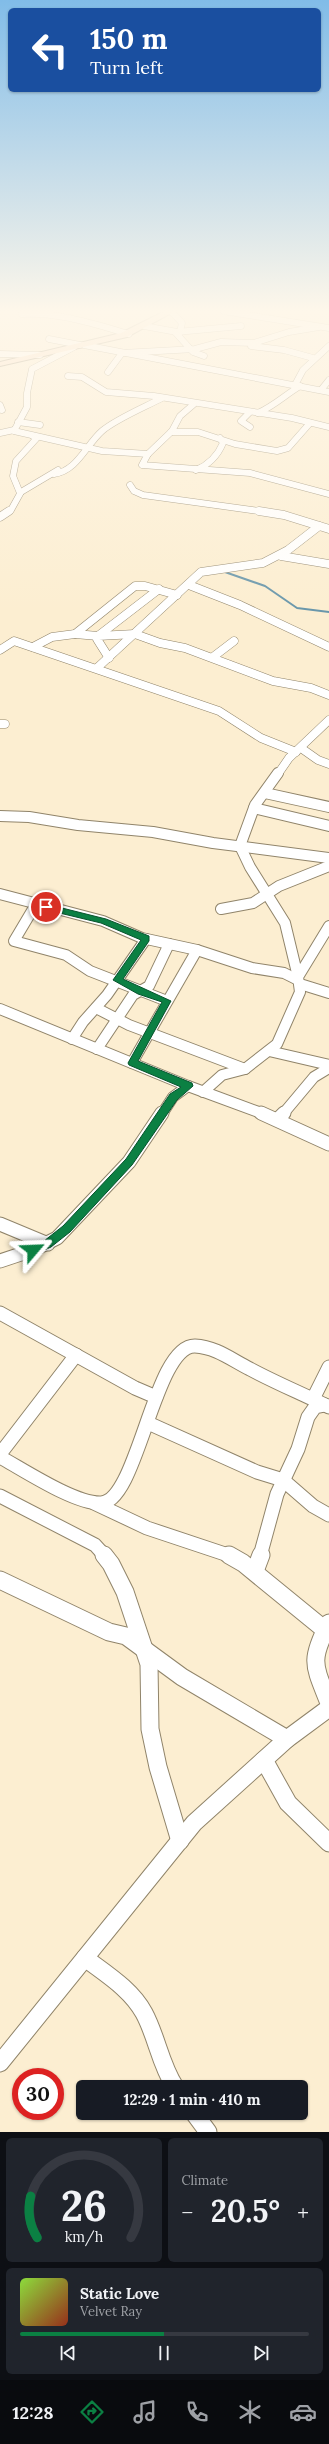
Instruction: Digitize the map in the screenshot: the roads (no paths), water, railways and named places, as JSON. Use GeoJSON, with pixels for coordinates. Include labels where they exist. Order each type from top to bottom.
{"type":"FeatureCollection","features":[{"type":"Feature","properties":{"kind":"street"},"geometry":{"type":"LineString","coordinates":[[14,430],[25,410]]}},
{"type":"Feature","properties":{"kind":"street"},"geometry":{"type":"LineString","coordinates":[[0,517],[11,510],[20,494],[80,457],[105,429],[139,410]]}},
{"type":"Feature","properties":{"kind":"street"},"geometry":{"type":"LineString","coordinates":[[186,410],[180,416],[172,430],[148,454],[142,464],[144,466],[250,473],[329,494]]}},
{"type":"Feature","properties":{"kind":"street"},"geometry":{"type":"LineString","coordinates":[[237,410],[329,427]]}},
{"type":"Feature","properties":{"kind":"street"},"geometry":{"type":"LineString","coordinates":[[250,426],[241,420],[253,413],[266,410]]}},
{"type":"Feature","properties":{"kind":"street"},"geometry":{"type":"LineString","coordinates":[[268,410],[271,416]]}},
{"type":"Feature","properties":{"kind":"street"},"geometry":{"type":"LineString","coordinates":[[18,422],[40,425]]}},
{"type":"Feature","properties":{"kind":"street"},"geometry":{"type":"LineString","coordinates":[[172,430],[198,432],[255,448],[283,450],[288,448],[310,423]]}},
{"type":"Feature","properties":{"kind":"street"},"geometry":{"type":"LineString","coordinates":[[0,433],[14,430],[33,436],[102,451],[148,454]]}},
{"type":"Feature","properties":{"kind":"street"},"geometry":{"type":"LineString","coordinates":[[20,494],[13,472],[16,461],[36,439],[33,436]]}},
{"type":"Feature","properties":{"kind":"street"},"geometry":{"type":"LineString","coordinates":[[180,476],[209,461],[222,447],[223,443],[220,438]]}},
{"type":"Feature","properties":{"kind":"street"},"geometry":{"type":"LineString","coordinates":[[73,444],[80,457]]}},
{"type":"Feature","properties":{"kind":"street"},"geometry":{"type":"LineString","coordinates":[[80,457],[102,451]]}},
{"type":"Feature","properties":{"kind":"street"},"geometry":{"type":"LineString","coordinates":[[130,485],[134,491],[143,495],[284,515],[329,529]]}},
{"type":"Feature","properties":{"kind":"street"},"geometry":{"type":"LineString","coordinates":[[97,668],[189,584],[196,575],[217,567],[254,566],[280,556],[319,526]]}},
{"type":"Feature","properties":{"kind":"street"},"geometry":{"type":"LineString","coordinates":[[280,556],[326,564],[329,557]]}},
{"type":"Feature","properties":{"kind":"street"},"geometry":{"type":"LineString","coordinates":[[189,584],[240,605],[329,647]]}},
{"type":"Feature","properties":{"kind":"street"},"geometry":{"type":"LineString","coordinates":[[75,634],[85,628],[131,588],[138,586],[159,589],[177,595]]}},
{"type":"Feature","properties":{"kind":"street"},"geometry":{"type":"LineString","coordinates":[[98,636],[128,611],[159,589]]}},
{"type":"Feature","properties":{"kind":"street"},"geometry":{"type":"LineString","coordinates":[[33,647],[52,637],[75,634],[90,637],[135,634],[213,657],[273,681],[311,688],[329,695]]}},
{"type":"Feature","properties":{"kind":"street"},"geometry":{"type":"LineString","coordinates":[[98,636],[97,639],[109,658]]}},
{"type":"Feature","properties":{"kind":"street"},"geometry":{"type":"LineString","coordinates":[[0,650],[14,641],[97,668],[219,712],[261,738],[299,750],[329,764]]}},
{"type":"Feature","properties":{"kind":"street"},"geometry":{"type":"LineString","coordinates":[[213,657],[234,641]]}},
{"type":"Feature","properties":{"kind":"street"},"geometry":{"type":"LineString","coordinates":[[203,1092],[222,1074],[245,1070],[277,1044],[289,1020],[300,992],[299,980],[285,923],[240,846],[254,808],[289,758],[329,720]]}},
{"type":"Feature","properties":{"kind":"street"},"geometry":{"type":"LineString","coordinates":[[265,793],[329,807]]}},
{"type":"Feature","properties":{"kind":"street"},"geometry":{"type":"LineString","coordinates":[[254,808],[329,826]]}},
{"type":"Feature","properties":{"kind":"street"},"geometry":{"type":"LineString","coordinates":[[0,826],[5,816],[153,832],[329,858]]}},
{"type":"Feature","properties":{"kind":"street"},"geometry":{"type":"LineString","coordinates":[[221,909],[253,903],[279,886],[329,866]]}},
{"type":"Feature","properties":{"kind":"street"},"geometry":{"type":"LineString","coordinates":[[0,894],[103,921],[146,938],[197,950],[252,968],[284,973],[329,993]]}},
{"type":"Feature","properties":{"kind":"street"},"geometry":{"type":"LineString","coordinates":[[36,904],[27,922],[14,941],[66,955],[90,971],[118,980],[141,992],[167,1001]]}},
{"type":"Feature","properties":{"kind":"street"},"geometry":{"type":"LineString","coordinates":[[299,980],[329,926]]}},
{"type":"Feature","properties":{"kind":"street"},"geometry":{"type":"LineString","coordinates":[[72,1039],[83,1022],[118,980],[146,938]]}},
{"type":"Feature","properties":{"kind":"street"},"geometry":{"type":"LineString","coordinates":[[97,1049],[133,995],[141,992],[149,986],[169,944]]}},
{"type":"Feature","properties":{"kind":"street"},"geometry":{"type":"LineString","coordinates":[[132,1063],[151,1033],[167,1001],[197,950]]}},
{"type":"Feature","properties":{"kind":"street"},"geometry":{"type":"LineString","coordinates":[[96,1008],[116,1020],[245,1070]]}},
{"type":"Feature","properties":{"kind":"street"},"geometry":{"type":"LineString","coordinates":[[0,1009],[203,1092],[278,1119],[329,1144]]}},
{"type":"Feature","properties":{"kind":"street"},"geometry":{"type":"LineString","coordinates":[[269,1051],[329,1066]]}},
{"type":"Feature","properties":{"kind":"street"},"geometry":{"type":"LineString","coordinates":[[278,1119],[296,1100],[308,1082],[316,1074],[329,1066]]}},
{"type":"Feature","properties":{"kind":"street"},"geometry":{"type":"LineString","coordinates":[[0,1261],[48,1244],[66,1229],[129,1162],[173,1097],[188,1086]]}},
{"type":"Feature","properties":{"kind":"street"},"geometry":{"type":"LineString","coordinates":[[0,1224],[48,1244]]}},
{"type":"Feature","properties":{"kind":"street"},"geometry":{"type":"LineString","coordinates":[[0,1313],[156,1397]]}},
{"type":"Feature","properties":{"kind":"street"},"geometry":{"type":"LineString","coordinates":[[93,1502],[101,1503],[116,1495],[127,1474],[140,1435],[148,1423],[156,1397],[182,1350],[195,1346],[221,1352],[249,1368],[322,1404]]}},
{"type":"Feature","properties":{"kind":"street"},"geometry":{"type":"LineString","coordinates":[[76,1355],[0,1455],[63,1491],[93,1502],[147,1528],[228,1555],[255,1571],[327,1627],[313,1658],[314,1666],[329,1703]]}},
{"type":"Feature","properties":{"kind":"street"},"geometry":{"type":"LineString","coordinates":[[322,1404],[329,1367]]}},
{"type":"Feature","properties":{"kind":"street"},"geometry":{"type":"LineString","coordinates":[[255,1571],[266,1540],[272,1508],[283,1480],[298,1449],[310,1412],[322,1404]]}},
{"type":"Feature","properties":{"kind":"street"},"geometry":{"type":"LineString","coordinates":[[148,1423],[257,1472],[283,1480],[314,1506],[329,1515]]}},
{"type":"Feature","properties":{"kind":"street"},"geometry":{"type":"LineString","coordinates":[[0,1496],[34,1512],[99,1548],[111,1564],[125,1592],[151,1675],[148,1700],[150,1729],[158,1767],[180,1841]]}},
{"type":"Feature","properties":{"kind":"street"},"geometry":{"type":"LineString","coordinates":[[0,1580],[109,1632],[126,1636],[145,1652],[156,1657],[182,1677],[239,1713],[264,1725],[287,1739]]}},
{"type":"Feature","properties":{"kind":"street"},"geometry":{"type":"LineString","coordinates":[[0,2063],[194,1823],[287,1739],[329,1708]]}},
{"type":"Feature","properties":{"kind":"street"},"geometry":{"type":"LineString","coordinates":[[264,1760],[288,1803],[329,1843]]}},
{"type":"Feature","properties":{"kind":"street"},"geometry":{"type":"LineString","coordinates":[[86,1958],[115,1982],[143,2012],[152,2031],[159,2061],[171,2080]]}},
{"type":"Feature","properties":{"kind":"street"},"geometry":{"type":"LineString","coordinates":[[199,2120],[208,2132]]}},
{"type":"Feature","properties":{"kind":"waterway"},"geometry":{"type":"LineString","coordinates":[[222,571],[265,586],[297,608],[329,612]]}}]}
